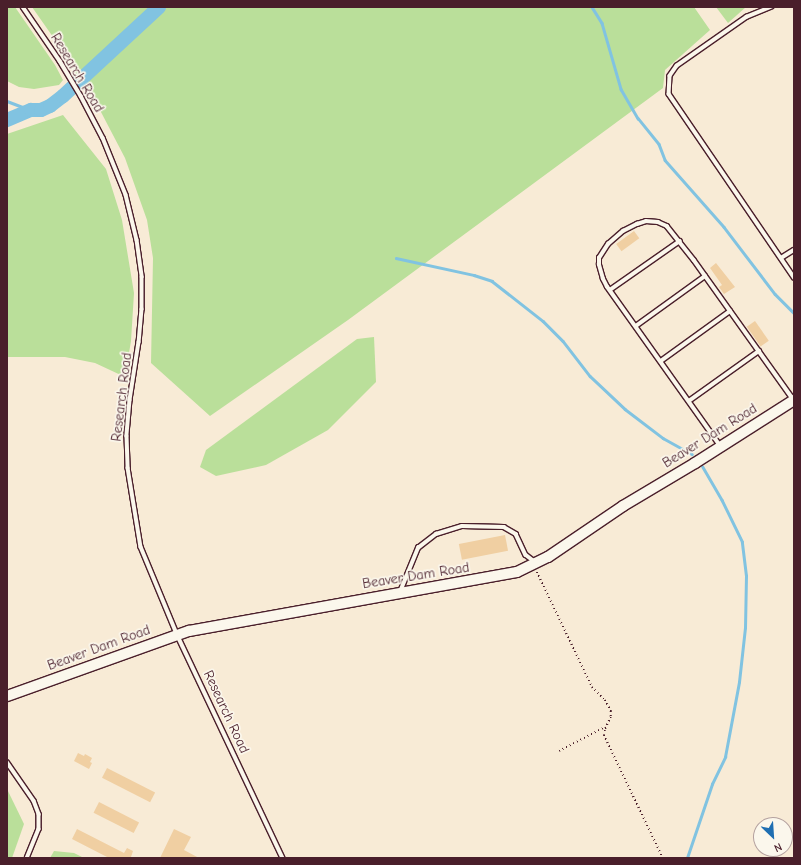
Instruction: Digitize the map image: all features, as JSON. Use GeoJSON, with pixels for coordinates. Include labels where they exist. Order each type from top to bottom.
{"type":"FeatureCollection","features":[{"type":"Feature","properties":{"kind":"street","name":"Beaver Dam Road"},"geometry":{"type":"LineString","coordinates":[[7,696],[177,634],[517,572],[535,564],[623,506],[794,400]]}},
{"type":"Feature","properties":{"kind":"lane","name":"Research Road"},"geometry":{"type":"LineString","coordinates":[[22,7],[60,61],[81,96],[118,173],[126,195],[137,240],[143,294],[139,342],[128,421],[128,468],[141,547],[177,634],[283,858]]}},
{"type":"Feature","properties":{"kind":"lane"},"geometry":{"type":"LineString","coordinates":[[754,13],[755,7]]}},
{"type":"Feature","properties":{"kind":"lane"},"geometry":{"type":"LineString","coordinates":[[772,7],[754,13],[677,66],[670,76],[669,94],[794,277]]}},
{"type":"Feature","properties":{"kind":"lane"},"geometry":{"type":"LineString","coordinates":[[720,447],[610,290],[600,270],[599,258],[608,244],[623,231],[646,221],[658,222],[667,226],[680,241],[794,400]]}},
{"type":"Feature","properties":{"kind":"lane"},"geometry":{"type":"LineString","coordinates":[[610,290],[680,241]]}},
{"type":"Feature","properties":{"kind":"lane"},"geometry":{"type":"LineString","coordinates":[[781,258],[794,250]]}},
{"type":"Feature","properties":{"kind":"lane"},"geometry":{"type":"LineString","coordinates":[[636,326],[705,276]]}},
{"type":"Feature","properties":{"kind":"lane"},"geometry":{"type":"LineString","coordinates":[[661,361],[730,311]]}},
{"type":"Feature","properties":{"kind":"lane"},"geometry":{"type":"LineString","coordinates":[[689,401],[759,351]]}},
{"type":"Feature","properties":{"kind":"lane"},"geometry":{"type":"LineString","coordinates":[[400,593],[418,548],[436,534],[462,526],[504,527],[516,534],[526,555],[535,564]]}},
{"type":"Feature","properties":{"kind":"lane"},"geometry":{"type":"LineString","coordinates":[[7,762],[34,801],[39,814],[39,829],[27,858]]}},
{"type":"Feature","properties":{"kind":"path"},"geometry":{"type":"LineString","coordinates":[[535,564],[592,687],[605,700],[611,710],[611,717],[604,735],[663,858]]}},
{"type":"Feature","properties":{"kind":"path"},"geometry":{"type":"LineString","coordinates":[[559,751],[607,726]]}},
{"type":"Feature","properties":{"kind":"green space"},"geometry":{"type":"Polygon","coordinates":[[[7,7],[15,7],[55,65],[63,80],[59,85],[34,89],[19,87],[7,81],[7,7]]]}},
{"type":"Feature","properties":{"kind":"green space"},"geometry":{"type":"Polygon","coordinates":[[[32,7],[694,7],[710,30],[665,70],[663,88],[348,320],[210,416],[151,363],[153,258],[147,220],[125,158],[90,91],[75,72],[67,57],[32,7]]]}},
{"type":"Feature","properties":{"kind":"green space"},"geometry":{"type":"Polygon","coordinates":[[[716,7],[746,7],[728,23],[716,7]]]}},
{"type":"Feature","properties":{"kind":"green space"},"geometry":{"type":"Polygon","coordinates":[[[63,115],[106,169],[122,220],[134,293],[131,341],[125,377],[95,363],[65,357],[7,357],[7,134],[63,115]]]}},
{"type":"Feature","properties":{"kind":"green space"},"geometry":{"type":"Polygon","coordinates":[[[374,337],[376,382],[328,430],[266,465],[216,476],[200,467],[206,450],[357,339],[374,337]]]}},
{"type":"Feature","properties":{"kind":"green space"},"geometry":{"type":"Polygon","coordinates":[[[7,789],[24,824],[12,858],[7,858],[7,789]]]}},
{"type":"Feature","properties":{"kind":"green space"},"geometry":{"type":"Polygon","coordinates":[[[54,851],[74,853],[84,858],[50,858],[54,851]]]}},
{"type":"Feature","properties":{"kind":"building"},"geometry":{"type":"Polygon","coordinates":[[[634,231],[639,238],[621,251],[616,244],[634,231]]]}},
{"type":"Feature","properties":{"kind":"building"},"geometry":{"type":"Polygon","coordinates":[[[716,263],[735,287],[724,294],[719,287],[722,285],[710,268],[716,263]]]}},
{"type":"Feature","properties":{"kind":"building"},"geometry":{"type":"Polygon","coordinates":[[[755,321],[769,341],[761,346],[747,327],[755,321]]]}},
{"type":"Feature","properties":{"kind":"building"},"geometry":{"type":"Polygon","coordinates":[[[505,535],[508,551],[462,560],[459,544],[505,535]]]}},
{"type":"Feature","properties":{"kind":"building"},"geometry":{"type":"Polygon","coordinates":[[[78,753],[84,756],[85,754],[92,758],[90,762],[92,763],[89,769],[74,761],[78,753]]]}},
{"type":"Feature","properties":{"kind":"building"},"geometry":{"type":"Polygon","coordinates":[[[107,768],[155,793],[150,802],[102,778],[107,768]]]}},
{"type":"Feature","properties":{"kind":"building"},"geometry":{"type":"Polygon","coordinates":[[[99,802],[139,822],[134,833],[94,813],[99,802]]]}},
{"type":"Feature","properties":{"kind":"building"},"geometry":{"type":"Polygon","coordinates":[[[77,829],[124,853],[127,848],[133,851],[131,857],[134,858],[109,858],[72,839],[77,829]]]}},
{"type":"Feature","properties":{"kind":"building"},"geometry":{"type":"Polygon","coordinates":[[[174,829],[191,837],[184,850],[199,858],[160,858],[174,829]]]}},
{"type":"Feature","properties":{"kind":"waterway"},"geometry":{"type":"LineString","coordinates":[[7,120],[31,110],[41,110],[50,106],[63,96],[159,7]]}},
{"type":"Feature","properties":{"kind":"waterway"},"geometry":{"type":"LineString","coordinates":[[592,7],[602,23],[621,89],[638,118],[659,144],[665,160],[724,227],[775,294],[794,313]]}},
{"type":"Feature","properties":{"kind":"waterway"},"geometry":{"type":"LineString","coordinates":[[7,101],[31,110]]}},
{"type":"Feature","properties":{"kind":"waterway"},"geometry":{"type":"LineString","coordinates":[[396,258],[474,275],[492,281],[543,321],[563,341],[590,376],[625,409],[663,438],[692,454]]}},
{"type":"Feature","properties":{"kind":"waterway"},"geometry":{"type":"LineString","coordinates":[[687,858],[712,784],[725,757],[739,682],[745,628],[746,576],[742,542],[722,501],[702,467]]}}]}
